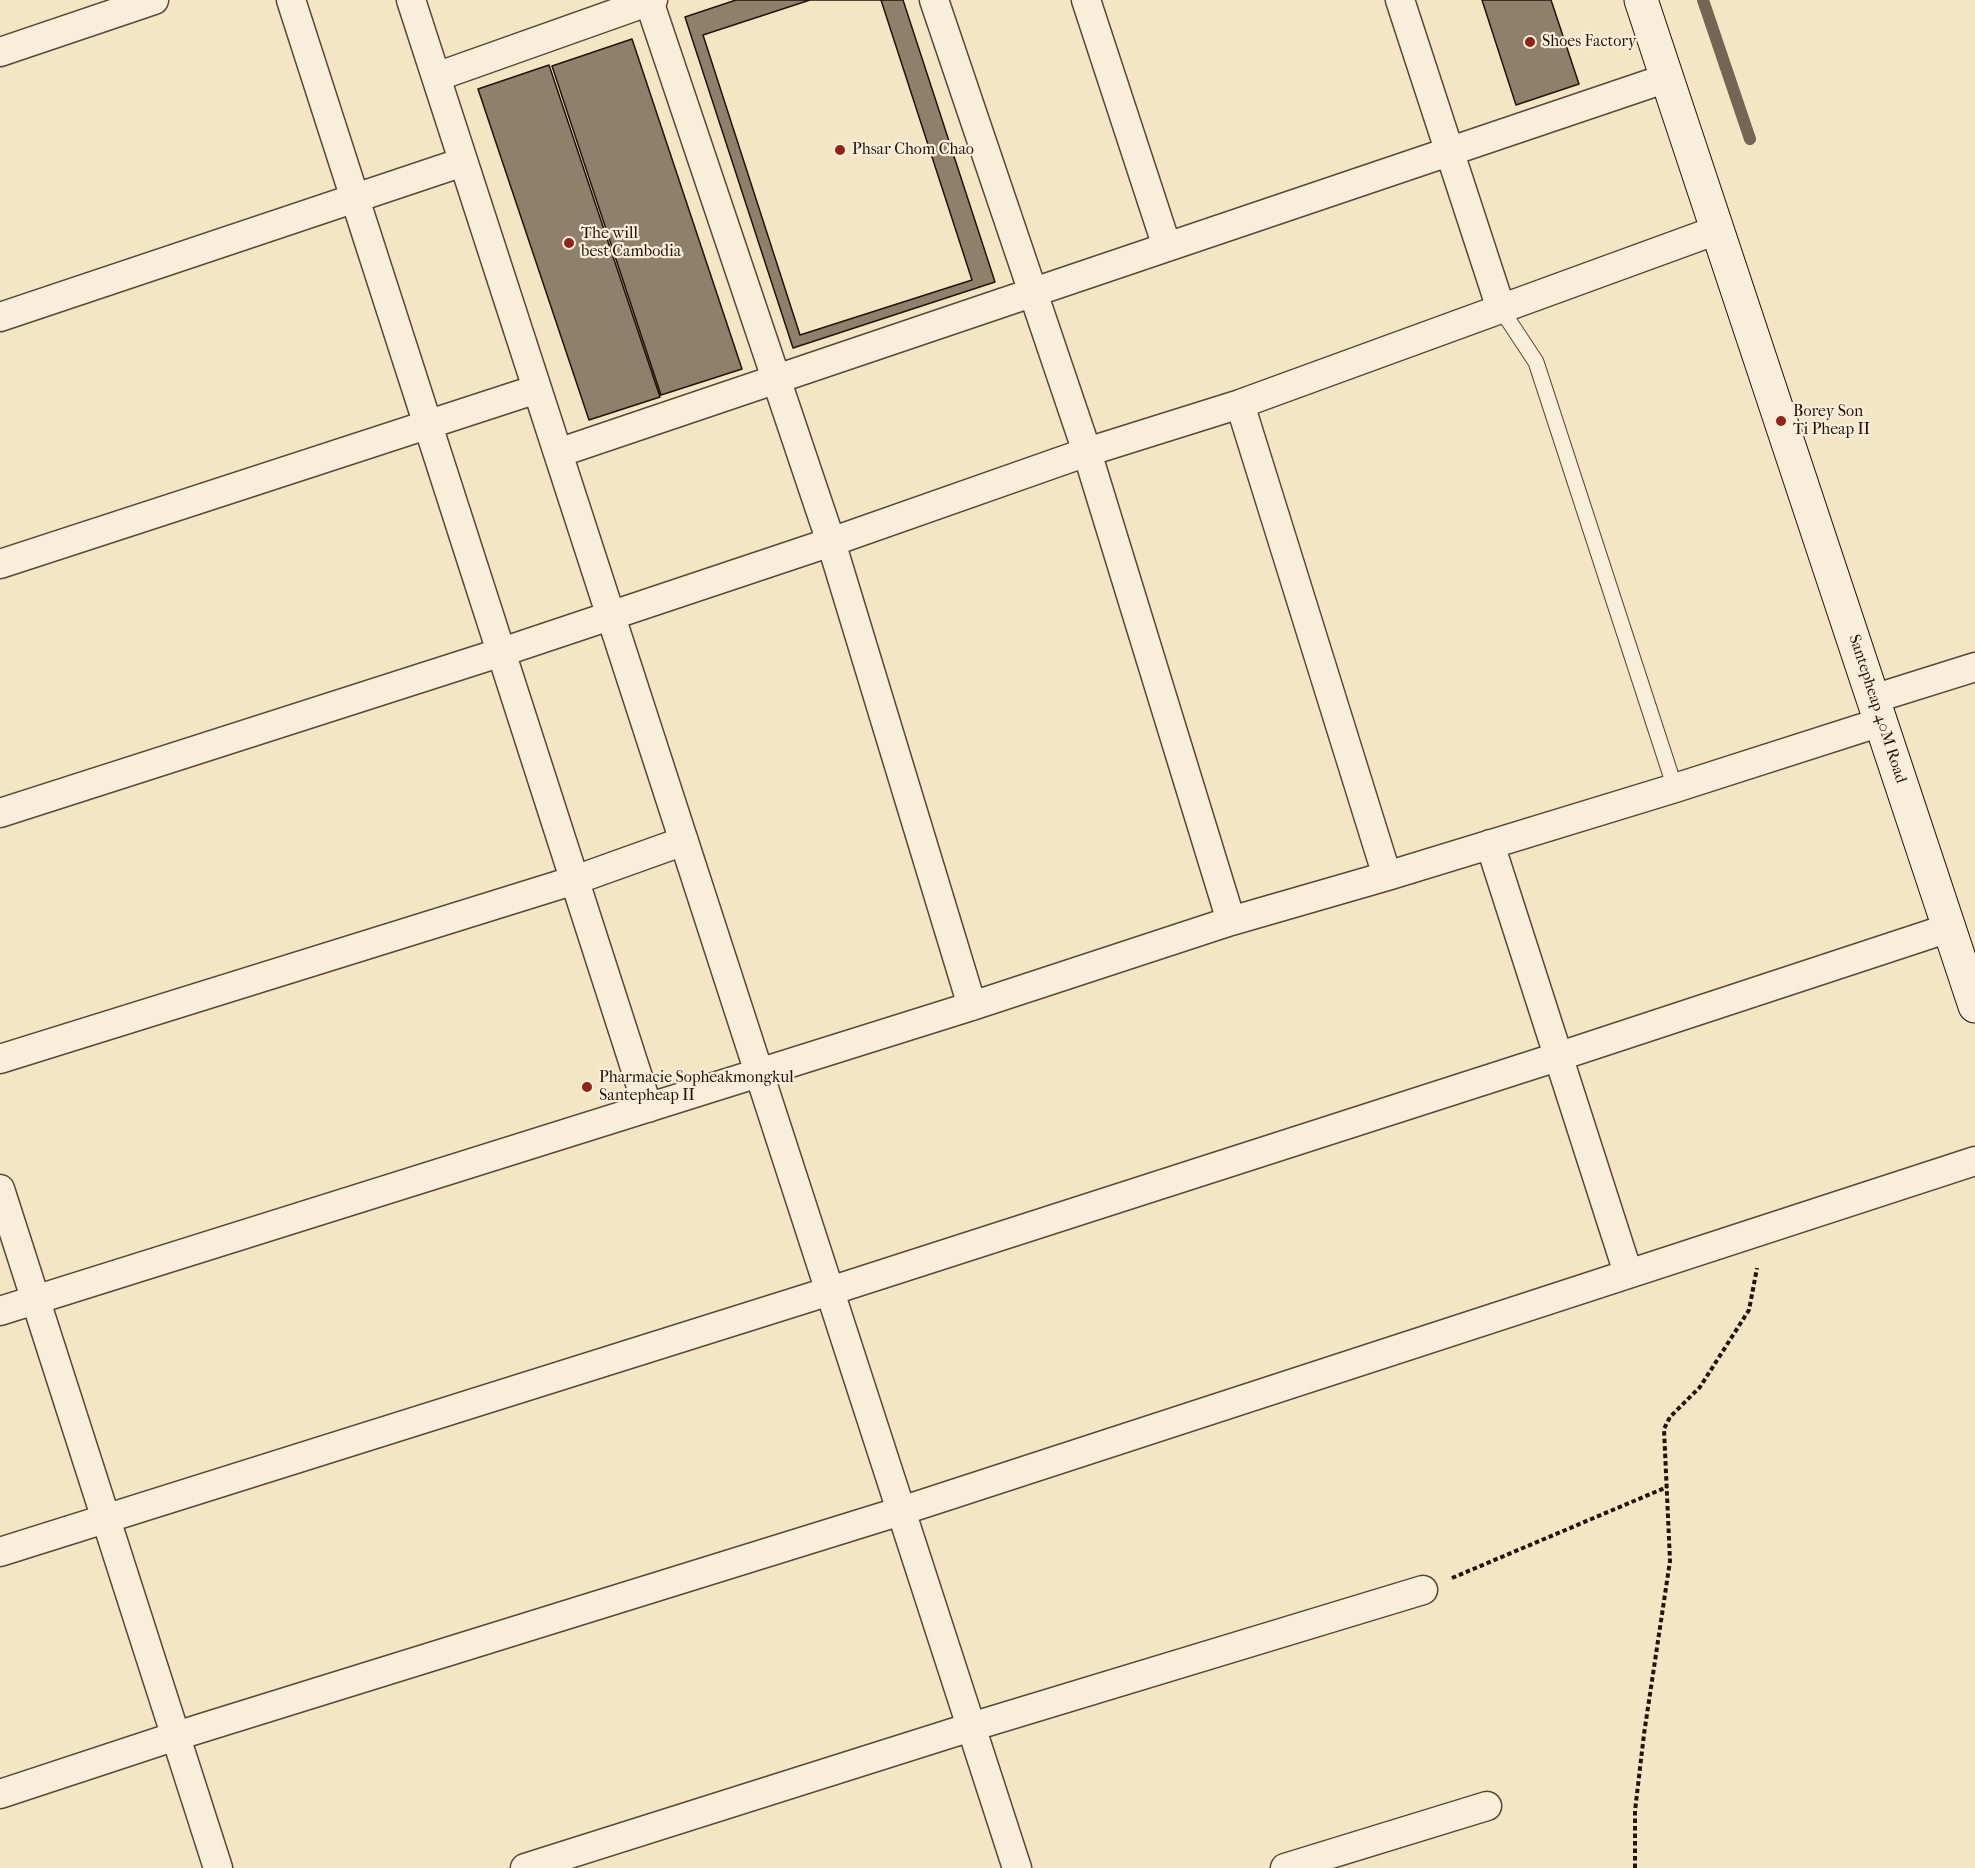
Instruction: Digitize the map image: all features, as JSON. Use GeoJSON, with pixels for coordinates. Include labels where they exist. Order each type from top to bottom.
{"type":"FeatureCollection","features":[{"type":"Feature","properties":{"kind":"main road","name":"Santepheap 40M Road"},"geometry":{"type":"LineString","coordinates":[[1641,0],[1975,1006]]}},
{"type":"Feature","properties":{"kind":"street"},"geometry":{"type":"LineString","coordinates":[[0,52],[154,0]]}},
{"type":"Feature","properties":{"kind":"street"},"geometry":{"type":"LineString","coordinates":[[291,0],[648,1108]]}},
{"type":"Feature","properties":{"kind":"street"},"geometry":{"type":"LineString","coordinates":[[411,0],[1017,1868]]}},
{"type":"Feature","properties":{"kind":"street"},"geometry":{"type":"LineString","coordinates":[[934,0],[1087,452],[1231,921]]}},
{"type":"Feature","properties":{"kind":"street"},"geometry":{"type":"LineString","coordinates":[[1086,0],[1167,247]]}},
{"type":"Feature","properties":{"kind":"street"},"geometry":{"type":"LineString","coordinates":[[1400,0],[1501,309]]}},
{"type":"Feature","properties":{"kind":"street"},"geometry":{"type":"LineString","coordinates":[[436,77],[650,1],[831,542],[972,1006]]}},
{"type":"Feature","properties":{"kind":"street"},"geometry":{"type":"LineString","coordinates":[[558,453],[1667,78]]}},
{"type":"Feature","properties":{"kind":"street"},"geometry":{"type":"LineString","coordinates":[[0,317],[463,162]]}},
{"type":"Feature","properties":{"kind":"street"},"geometry":{"type":"LineString","coordinates":[[0,813],[502,652],[831,542],[1087,452],[1240,404],[1717,230]]}},
{"type":"Feature","properties":{"kind":"street"},"geometry":{"type":"LineString","coordinates":[[0,564],[537,389]]}},
{"type":"Feature","properties":{"kind":"street"},"geometry":{"type":"LineString","coordinates":[[1240,404],[1387,876]]}},
{"type":"Feature","properties":{"kind":"street"},"geometry":{"type":"LineString","coordinates":[[0,1311],[648,1108],[758,1071],[972,1006],[1231,921],[1675,788],[1877,711],[1975,667]]}},
{"type":"Feature","properties":{"kind":"street"},"geometry":{"type":"LineString","coordinates":[[0,1059],[575,880],[684,841]]}},
{"type":"Feature","properties":{"kind":"street"},"geometry":{"type":"LineString","coordinates":[[1490,844],[1628,1273]]}},
{"type":"Feature","properties":{"kind":"street"},"geometry":{"type":"LineString","coordinates":[[0,1552],[830,1291],[1949,928]]}},
{"type":"Feature","properties":{"kind":"street"},"geometry":{"type":"LineString","coordinates":[[0,1794],[176,1736],[901,1511],[1975,1161]]}},
{"type":"Feature","properties":{"kind":"street"},"geometry":{"type":"LineString","coordinates":[[0,1189],[218,1868]]}},
{"type":"Feature","properties":{"kind":"street"},"geometry":{"type":"LineString","coordinates":[[525,1868],[971,1727],[1423,1590]]}},
{"type":"Feature","properties":{"kind":"street"},"geometry":{"type":"LineString","coordinates":[[1285,1868],[1487,1806]]}},
{"type":"Feature","properties":{"kind":"lane"},"geometry":{"type":"LineString","coordinates":[[1501,309],[1536,362],[1675,788]]}},
{"type":"Feature","properties":{"kind":"path"},"geometry":{"type":"LineString","coordinates":[[1635,1868],[1635,1811],[1640,1767],[1670,1561],[1664,1429],[1670,1417],[1700,1387],[1749,1310],[1764,1229]]}},
{"type":"Feature","properties":{"kind":"path"},"geometry":{"type":"LineString","coordinates":[[1423,1590],[1666,1487]]}},
{"type":"Feature","properties":{"kind":"building","name":"Phsar Chom Chao"},"geometry":{"type":"Polygon","coordinates":[[[736,0],[903,0],[995,282],[793,348],[685,17],[736,0]]]}},
{"type":"Feature","properties":{"kind":"building","name":"Phsar Chom Chao"},"geometry":{"type":"Polygon","coordinates":[[[810,0],[881,0],[972,280],[800,335],[703,35],[810,0]]]}},
{"type":"Feature","properties":{"kind":"building","name":"Shoes Factory"},"geometry":{"type":"Polygon","coordinates":[[[1482,0],[1551,0],[1579,84],[1516,105],[1482,0]]]}},
{"type":"Feature","properties":{"kind":"building"},"geometry":{"type":"Polygon","coordinates":[[[632,39],[742,369],[661,395],[552,66],[632,39]]]}},
{"type":"Feature","properties":{"kind":"building","name":"The will best Cambodia"},"geometry":{"type":"Polygon","coordinates":[[[549,65],[660,397],[589,420],[478,89],[549,65]]]}},
{"type":"Feature","properties":{"kind":"waterway"},"geometry":{"type":"LineString","coordinates":[[1703,0],[1750,139]]}},
{"type":"Feature","properties":{"kind":"place","name":"Shoes Factory"},"geometry":{"type":"Point","coordinates":[1530,42]}},
{"type":"Feature","properties":{"kind":"place","name":"Phsar Chom Chao"},"geometry":{"type":"Point","coordinates":[840,150]}},
{"type":"Feature","properties":{"kind":"place","name":"The will best Cambodia"},"geometry":{"type":"Point","coordinates":[569,243]}},
{"type":"Feature","properties":{"kind":"place","name":"Borey Son Ti Pheap II"},"geometry":{"type":"Point","coordinates":[1781,421]}},
{"type":"Feature","properties":{"kind":"place","name":"Pharmacie Sopheakmongkul Santepheap II"},"geometry":{"type":"Point","coordinates":[587,1087]}}]}
